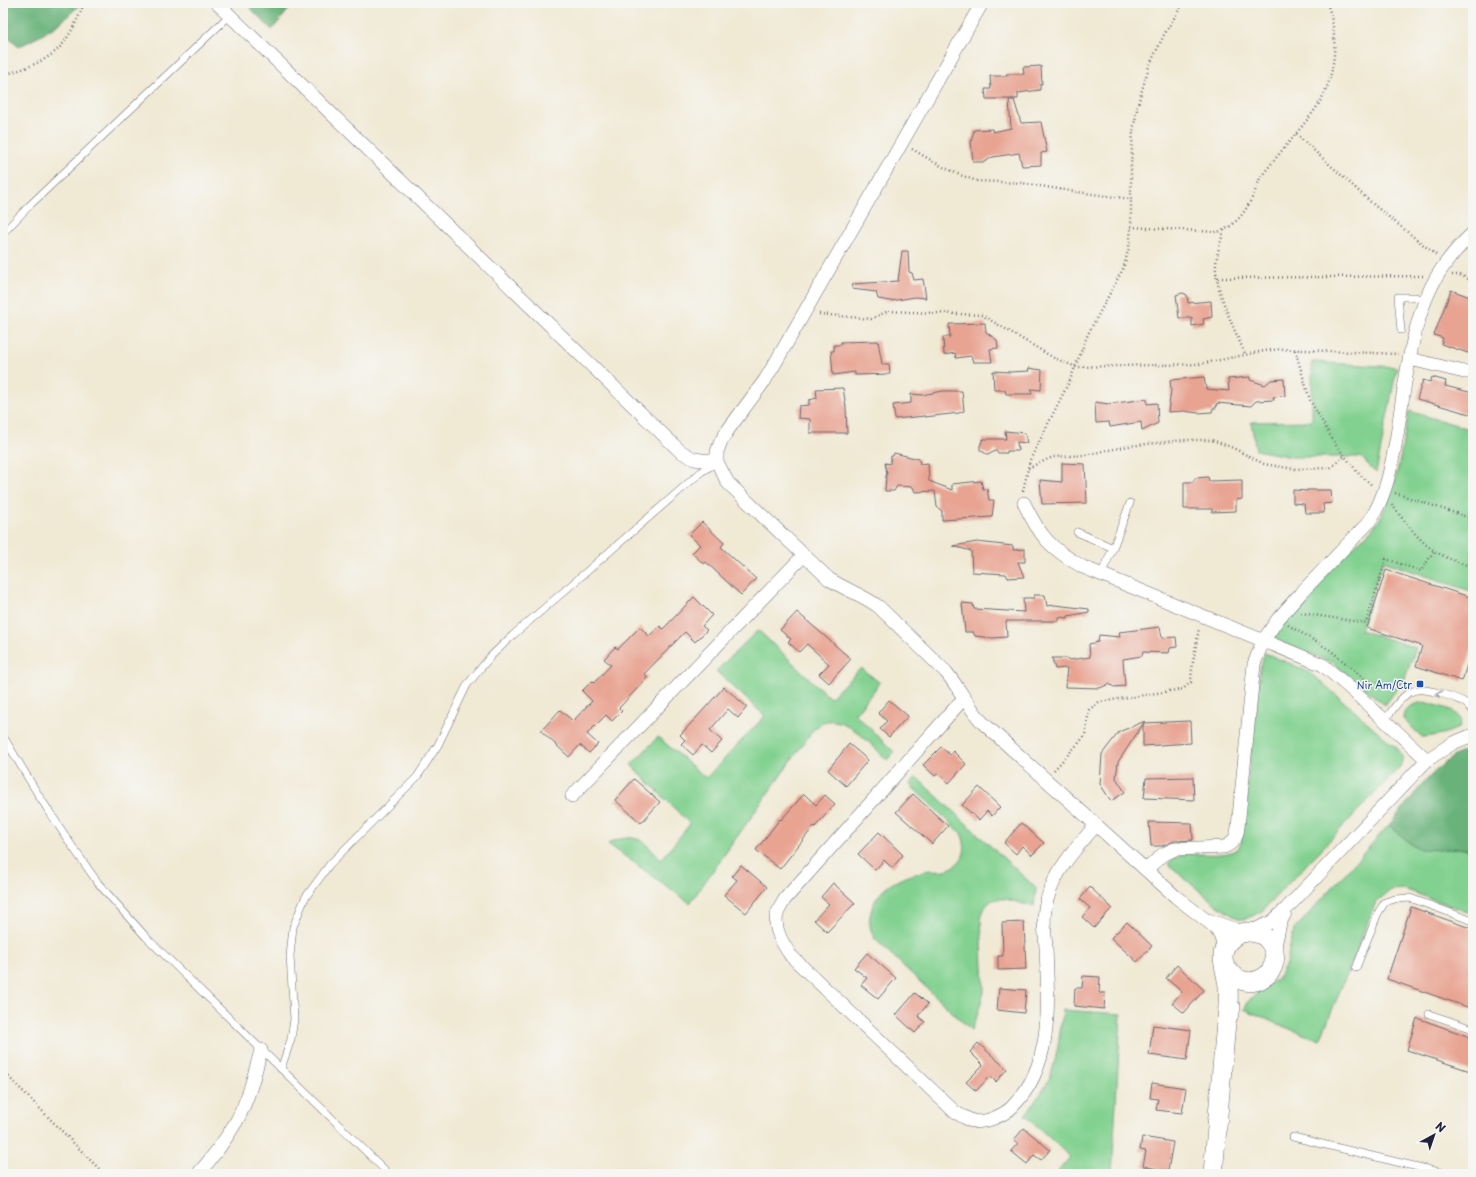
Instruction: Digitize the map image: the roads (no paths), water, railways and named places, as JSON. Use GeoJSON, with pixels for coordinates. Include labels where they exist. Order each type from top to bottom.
{"type":"FeatureCollection","features":[{"type":"Feature","properties":{"kind":"main road"},"geometry":{"type":"LineString","coordinates":[[1213,1174],[1229,998],[1225,960],[1230,939],[1236,935],[1246,932],[1258,933],[1265,937],[1274,951],[1273,965],[1270,972],[1258,981],[1251,982],[1234,978],[1225,960]]}},
{"type":"Feature","properties":{"kind":"main road"},"geometry":{"type":"LineString","coordinates":[[1227,1019],[1235,1000],[1251,982]]}},
{"type":"Feature","properties":{"kind":"street"},"geometry":{"type":"LineString","coordinates":[[217,3],[680,451],[694,459],[717,462]]}},
{"type":"Feature","properties":{"kind":"street"},"geometry":{"type":"LineString","coordinates":[[982,3],[765,380],[721,441],[717,452],[717,462],[728,482],[829,579],[842,588],[866,598],[879,607],[946,672],[954,681],[964,698],[982,722],[1176,897],[1215,927],[1221,937],[1225,960]]}},
{"type":"Feature","properties":{"kind":"street"},"geometry":{"type":"LineString","coordinates":[[1146,870],[1167,852],[1175,849],[1224,847],[1230,845],[1235,840],[1238,827],[1254,664],[1263,641],[1282,615],[1325,566],[1369,522],[1377,510],[1394,453],[1410,357],[1418,320],[1438,275],[1460,246],[1473,233]]}},
{"type":"Feature","properties":{"kind":"street"},"geometry":{"type":"LineString","coordinates":[[1410,357],[1464,372],[1473,372]]}},
{"type":"Feature","properties":{"kind":"street"},"geometry":{"type":"LineString","coordinates":[[1024,504],[1048,542],[1063,556],[1083,568],[1323,665],[1337,675],[1427,760]]}},
{"type":"Feature","properties":{"kind":"street"},"geometry":{"type":"LineString","coordinates":[[572,796],[804,555]]}},
{"type":"Feature","properties":{"kind":"street"},"geometry":{"type":"LineString","coordinates":[[964,698],[785,899],[777,915],[776,925],[781,943],[791,956],[956,1113],[973,1121],[992,1119],[1008,1112],[1022,1098],[1033,1079],[1041,1055],[1047,1026],[1046,902],[1054,878],[1069,856],[1096,825]]}},
{"type":"Feature","properties":{"kind":"street"},"geometry":{"type":"LineString","coordinates":[[1206,920],[1246,932],[1273,921],[1427,760],[1453,743],[1473,735]]}},
{"type":"Feature","properties":{"kind":"street"},"geometry":{"type":"LineString","coordinates":[[1274,951],[1280,923],[1288,907]]}},
{"type":"Feature","properties":{"kind":"street"},"geometry":{"type":"LineString","coordinates":[[198,1174],[215,1153],[237,1121],[249,1090],[261,1050]]}},
{"type":"Feature","properties":{"kind":"lane"},"geometry":{"type":"LineString","coordinates":[[3,233],[29,206],[230,15]]}},
{"type":"Feature","properties":{"kind":"lane"},"geometry":{"type":"LineString","coordinates":[[1401,330],[1398,297],[1415,297],[1426,301]]}},
{"type":"Feature","properties":{"kind":"lane"},"geometry":{"type":"LineString","coordinates":[[281,1069],[291,1039],[294,1019],[290,956],[293,927],[305,898],[330,864],[417,777],[438,745],[467,685],[490,657],[513,635],[701,472],[717,462]]}},
{"type":"Feature","properties":{"kind":"lane"},"geometry":{"type":"LineString","coordinates":[[1101,575],[1130,503]]}},
{"type":"Feature","properties":{"kind":"lane"},"geometry":{"type":"LineString","coordinates":[[1077,532],[1113,548]]}},
{"type":"Feature","properties":{"kind":"lane"},"geometry":{"type":"LineString","coordinates":[[1385,720],[1406,695],[1419,689],[1426,689],[1464,702],[1471,708],[1473,698]]}},
{"type":"Feature","properties":{"kind":"lane"},"geometry":{"type":"LineString","coordinates":[[3,736],[43,803],[98,883],[146,937],[389,1174]]}},
{"type":"Feature","properties":{"kind":"lane"},"geometry":{"type":"LineString","coordinates":[[1356,968],[1378,913],[1385,902],[1395,899],[1410,898],[1473,921]]}},
{"type":"Feature","properties":{"kind":"lane"},"geometry":{"type":"LineString","coordinates":[[1428,1014],[1473,1029]]}},
{"type":"Feature","properties":{"kind":"lane"},"geometry":{"type":"LineString","coordinates":[[1293,1137],[1447,1174]]}},
{"type":"Feature","properties":{"kind":"place","name":"Nir Am/Ctr"},"geometry":{"type":"Point","coordinates":[1420,684]}}]}
